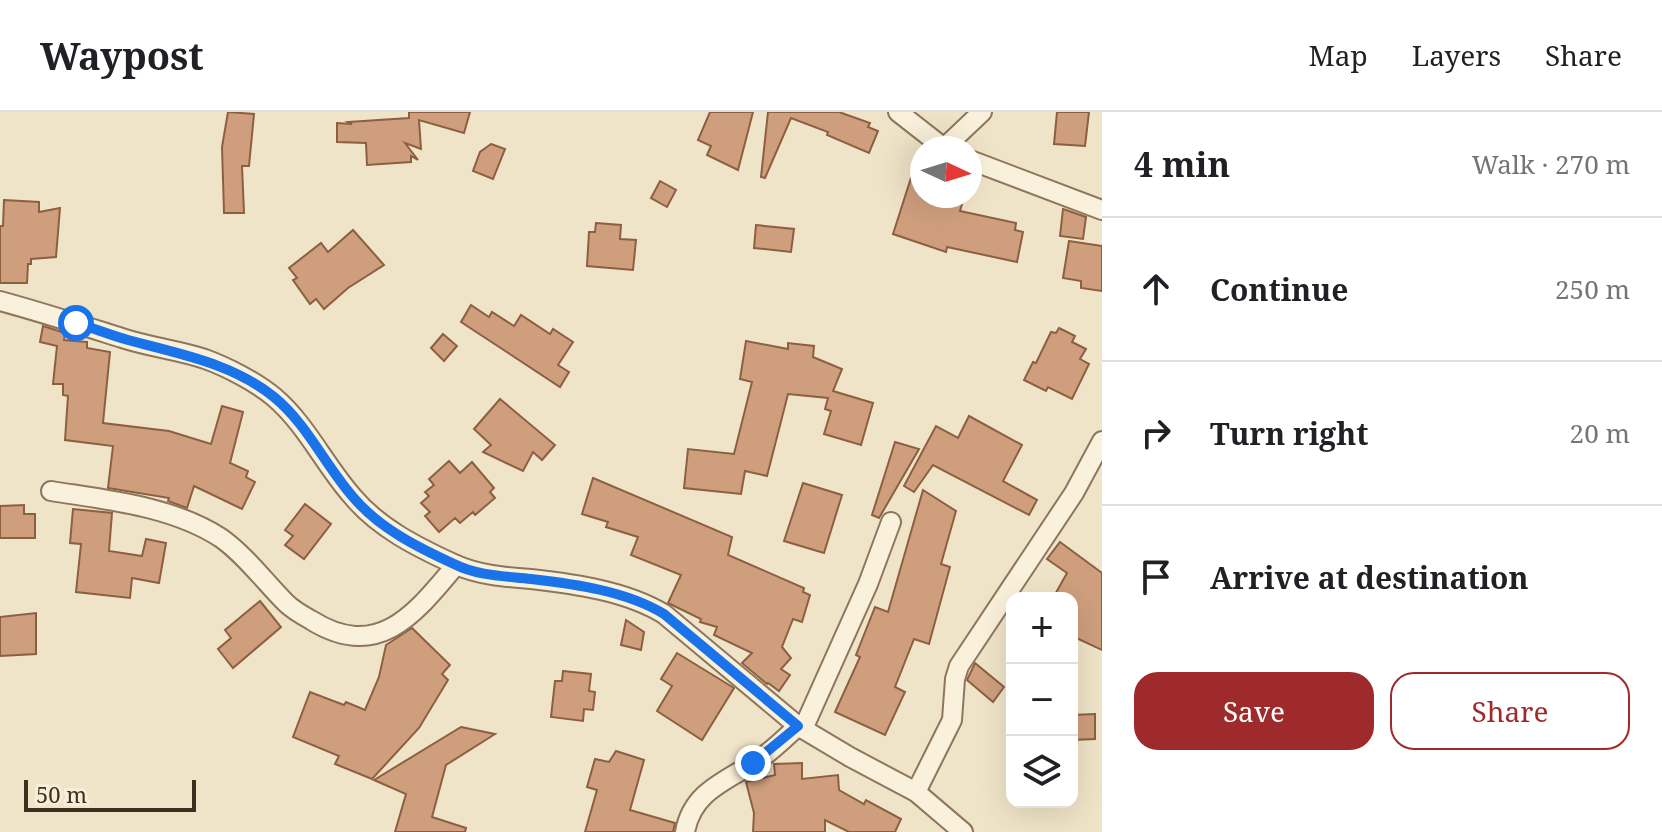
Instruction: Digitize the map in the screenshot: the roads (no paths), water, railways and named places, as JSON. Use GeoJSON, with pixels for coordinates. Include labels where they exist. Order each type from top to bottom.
{"type":"FeatureCollection","features":[{"type":"Feature","properties":{"kind":"street"},"geometry":{"type":"LineString","coordinates":[[898,112],[929,136]]}},
{"type":"Feature","properties":{"kind":"street"},"geometry":{"type":"LineString","coordinates":[[957,136],[982,112]]}},
{"type":"Feature","properties":{"kind":"street"},"geometry":{"type":"LineString","coordinates":[[982,165],[1102,210]]}},
{"type":"Feature","properties":{"kind":"street"},"geometry":{"type":"LineString","coordinates":[[0,301],[125,339],[206,359],[272,395],[288,410],[351,496],[374,519],[456,565],[480,573],[596,588],[619,597],[641,600],[664,614],[800,727],[916,792],[963,832]]}},
{"type":"Feature","properties":{"kind":"street"},"geometry":{"type":"LineString","coordinates":[[916,792],[952,720],[959,666],[1074,493],[1102,441]]}},
{"type":"Feature","properties":{"kind":"street"},"geometry":{"type":"LineString","coordinates":[[51,491],[157,511],[199,526],[223,540],[290,607],[326,629],[354,638],[383,633],[420,608],[456,565]]}},
{"type":"Feature","properties":{"kind":"street"},"geometry":{"type":"LineString","coordinates":[[685,832],[693,806],[703,795],[762,757],[800,727],[868,584],[891,522]]}}]}
